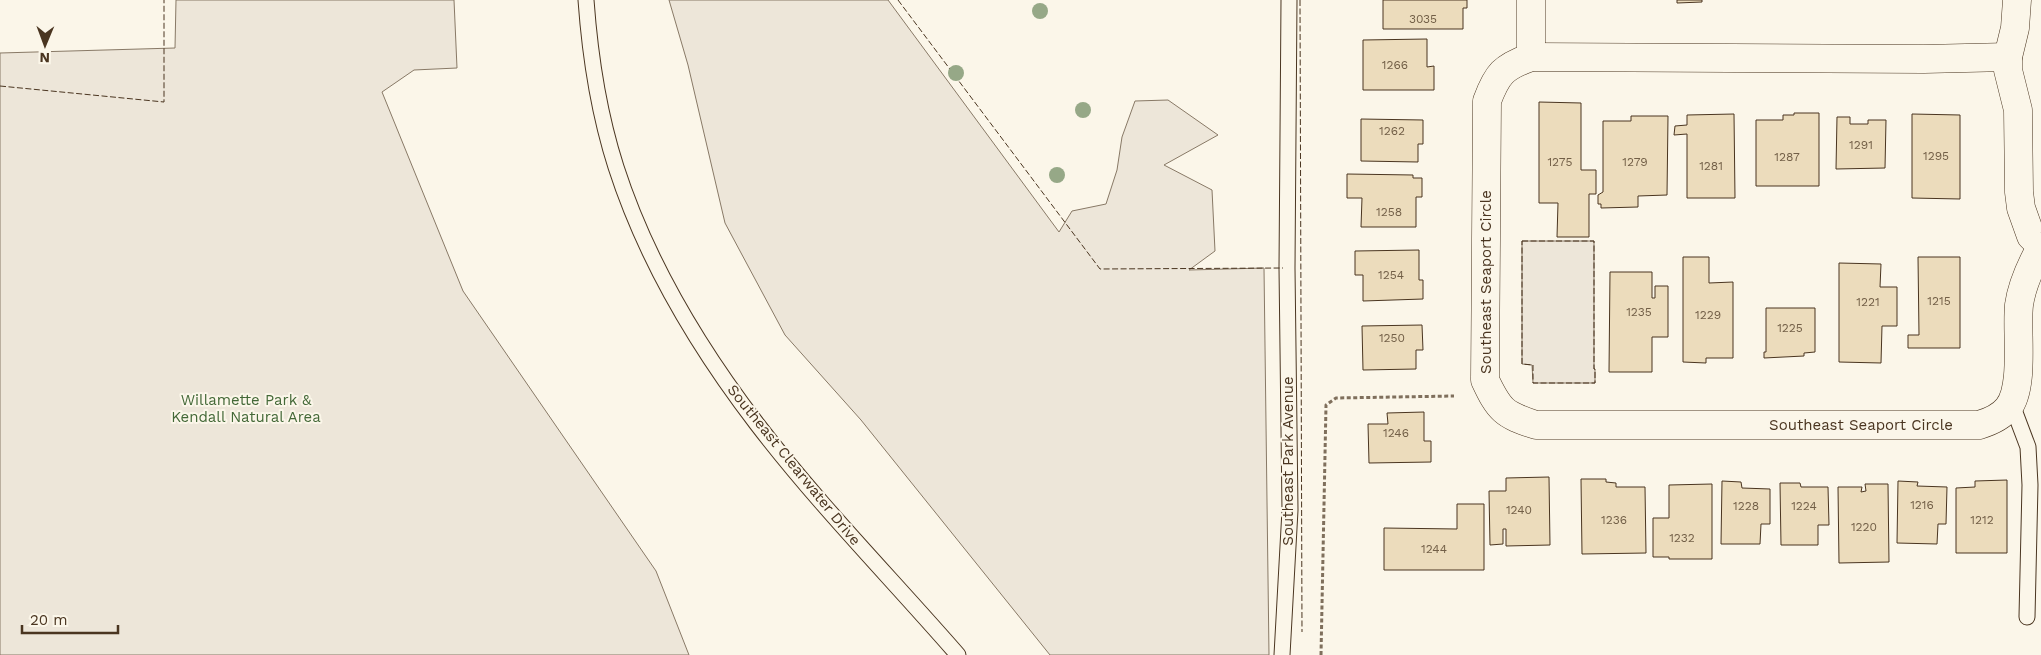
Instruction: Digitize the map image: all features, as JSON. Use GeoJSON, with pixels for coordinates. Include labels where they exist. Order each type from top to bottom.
{"type":"FeatureCollection","features":[{"type":"Feature","properties":{"kind":"street"},"geometry":{"type":"LineString","coordinates":[[1531,0],[1531,57]]}},
{"type":"Feature","properties":{"kind":"street"},"geometry":{"type":"LineString","coordinates":[[2011,402],[2015,395],[2018,363],[2019,305],[2024,283],[2033,260],[2041,247],[2030,236],[2019,192],[2018,110],[2008,70],[2008,57],[2015,28],[2017,0]]}},
{"type":"Feature","properties":{"kind":"street","name":"Southeast Seaport Circle"},"geometry":{"type":"LineString","coordinates":[[2008,57],[1924,59],[1531,57],[1512,64],[1495,80],[1487,101],[1485,380],[1495,402],[1513,418],[1536,424],[1979,425],[1992,421],[2008,408],[2011,402]]}},
{"type":"Feature","properties":{"kind":"lane","name":"Southeast Clearwater Drive"},"geometry":{"type":"LineString","coordinates":[[586,0],[588,35],[602,116],[614,159],[645,242],[670,292],[718,370],[758,425],[827,509],[958,655]]}},
{"type":"Feature","properties":{"kind":"lane","name":"Southeast Park Avenue"},"geometry":{"type":"LineString","coordinates":[[1282,655],[1290,510],[1287,268],[1289,0]]}},
{"type":"Feature","properties":{"kind":"lane"},"geometry":{"type":"LineString","coordinates":[[2011,402],[2028,446],[2030,485],[2027,617]]}},
{"type":"Feature","properties":{"kind":"path"},"geometry":{"type":"LineString","coordinates":[[1320,655],[1326,405],[1336,398],[1454,396]]}},
{"type":"Feature","properties":{"kind":"green space","name":"Willamette Park & Kendall Natural Area"},"geometry":{"type":"Polygon","coordinates":[[[176,0],[454,0],[457,68],[414,70],[382,92],[463,291],[656,571],[689,655],[0,655],[0,53],[175,48],[176,0]]]}},
{"type":"Feature","properties":{"kind":"green space"},"geometry":{"type":"Polygon","coordinates":[[[669,0],[888,0],[1059,232],[1072,211],[1106,204],[1117,170],[1122,137],[1135,101],[1168,100],[1218,135],[1164,165],[1212,190],[1215,251],[1189,270],[1264,268],[1269,655],[1050,655],[861,420],[785,335],[725,223],[688,65],[669,0]]]}},
{"type":"Feature","properties":{"kind":"green space"},"geometry":{"type":"Polygon","coordinates":[[[1522,241],[1594,241],[1595,383],[1533,383],[1532,365],[1522,364],[1522,241]]]}},
{"type":"Feature","properties":{"kind":"building"},"geometry":{"type":"Polygon","coordinates":[[[1383,0],[1467,0],[1467,8],[1463,8],[1463,29],[1383,29],[1383,0]]]}},
{"type":"Feature","properties":{"kind":"building"},"geometry":{"type":"Polygon","coordinates":[[[1677,0],[1702,0],[1702,2],[1677,3],[1677,0]]]}},
{"type":"Feature","properties":{"kind":"building"},"geometry":{"type":"Polygon","coordinates":[[[1427,39],[1427,67],[1434,66],[1434,90],[1363,90],[1363,40],[1427,39]]]}},
{"type":"Feature","properties":{"kind":"building"},"geometry":{"type":"Polygon","coordinates":[[[1539,102],[1581,103],[1581,170],[1596,170],[1596,194],[1589,194],[1589,237],[1557,237],[1558,203],[1539,203],[1539,102]]]}},
{"type":"Feature","properties":{"kind":"building"},"geometry":{"type":"Polygon","coordinates":[[[1794,113],[1819,113],[1819,186],[1756,186],[1756,120],[1783,120],[1783,115],[1794,115],[1794,113]]]}},
{"type":"Feature","properties":{"kind":"building"},"geometry":{"type":"Polygon","coordinates":[[[1734,114],[1735,198],[1687,198],[1687,134],[1674,135],[1675,126],[1687,125],[1687,115],[1734,114]]]}},
{"type":"Feature","properties":{"kind":"building"},"geometry":{"type":"Polygon","coordinates":[[[1912,114],[1960,115],[1960,199],[1912,198],[1912,114]]]}},
{"type":"Feature","properties":{"kind":"building"},"geometry":{"type":"Polygon","coordinates":[[[1631,116],[1668,116],[1667,195],[1638,196],[1638,207],[1601,208],[1601,204],[1598,204],[1598,195],[1603,192],[1603,121],[1631,121],[1631,116]]]}},
{"type":"Feature","properties":{"kind":"building"},"geometry":{"type":"Polygon","coordinates":[[[1837,117],[1850,117],[1850,124],[1868,124],[1868,120],[1886,120],[1885,168],[1836,169],[1837,117]]]}},
{"type":"Feature","properties":{"kind":"building"},"geometry":{"type":"Polygon","coordinates":[[[1361,119],[1423,120],[1423,144],[1418,144],[1418,162],[1361,161],[1361,119]]]}},
{"type":"Feature","properties":{"kind":"building"},"geometry":{"type":"Polygon","coordinates":[[[1347,174],[1413,175],[1413,178],[1422,178],[1422,197],[1416,197],[1416,227],[1361,227],[1362,198],[1347,198],[1347,174]]]}},
{"type":"Feature","properties":{"kind":"building"},"geometry":{"type":"Polygon","coordinates":[[[1419,250],[1419,280],[1423,280],[1423,299],[1363,301],[1363,275],[1355,275],[1355,251],[1419,250]]]}},
{"type":"Feature","properties":{"kind":"building"},"geometry":{"type":"Polygon","coordinates":[[[1683,257],[1709,257],[1709,283],[1733,282],[1733,358],[1706,358],[1706,363],[1683,362],[1683,257]]]}},
{"type":"Feature","properties":{"kind":"building"},"geometry":{"type":"Polygon","coordinates":[[[1918,257],[1960,257],[1960,348],[1908,348],[1908,335],[1919,335],[1918,257]]]}},
{"type":"Feature","properties":{"kind":"building"},"geometry":{"type":"Polygon","coordinates":[[[1839,263],[1881,264],[1880,287],[1897,287],[1897,326],[1882,326],[1881,363],[1839,362],[1839,263]]]}},
{"type":"Feature","properties":{"kind":"building"},"geometry":{"type":"Polygon","coordinates":[[[1610,272],[1652,272],[1652,298],[1655,298],[1655,286],[1668,286],[1668,337],[1652,337],[1652,372],[1609,372],[1610,272]]]}},
{"type":"Feature","properties":{"kind":"building"},"geometry":{"type":"Polygon","coordinates":[[[1766,308],[1815,308],[1815,352],[1804,353],[1804,356],[1764,358],[1764,352],[1766,352],[1766,308]]]}},
{"type":"Feature","properties":{"kind":"building"},"geometry":{"type":"Polygon","coordinates":[[[1422,325],[1423,350],[1416,350],[1416,369],[1363,370],[1362,326],[1422,325]]]}},
{"type":"Feature","properties":{"kind":"building"},"geometry":{"type":"Polygon","coordinates":[[[1424,412],[1424,441],[1431,441],[1431,462],[1369,463],[1368,424],[1388,424],[1387,413],[1424,412]]]}},
{"type":"Feature","properties":{"kind":"building"},"geometry":{"type":"Polygon","coordinates":[[[1549,477],[1550,545],[1506,546],[1506,529],[1503,529],[1503,544],[1490,545],[1489,491],[1506,491],[1506,478],[1549,477]]]}},
{"type":"Feature","properties":{"kind":"building"},"geometry":{"type":"Polygon","coordinates":[[[1581,479],[1606,479],[1606,482],[1616,483],[1616,487],[1645,487],[1646,553],[1582,554],[1581,479]]]}},
{"type":"Feature","properties":{"kind":"building"},"geometry":{"type":"Polygon","coordinates":[[[2007,480],[2007,553],[1956,553],[1956,488],[1975,487],[1975,481],[2007,480]]]}},
{"type":"Feature","properties":{"kind":"building"},"geometry":{"type":"Polygon","coordinates":[[[1722,481],[1741,482],[1742,488],[1770,489],[1770,524],[1761,524],[1760,544],[1721,544],[1722,481]]]}},
{"type":"Feature","properties":{"kind":"building"},"geometry":{"type":"Polygon","coordinates":[[[1898,481],[1918,482],[1917,486],[1947,487],[1946,524],[1938,524],[1937,544],[1897,543],[1898,481]]]}},
{"type":"Feature","properties":{"kind":"building"},"geometry":{"type":"Polygon","coordinates":[[[1780,483],[1800,483],[1801,487],[1828,487],[1829,525],[1818,525],[1818,545],[1781,545],[1780,483]]]}},
{"type":"Feature","properties":{"kind":"building"},"geometry":{"type":"Polygon","coordinates":[[[1712,484],[1712,559],[1653,557],[1653,518],[1669,518],[1669,485],[1712,484]]]}},
{"type":"Feature","properties":{"kind":"building"},"geometry":{"type":"Polygon","coordinates":[[[1865,484],[1888,484],[1889,562],[1839,563],[1838,487],[1862,487],[1861,492],[1866,491],[1865,484]]]}},
{"type":"Feature","properties":{"kind":"building"},"geometry":{"type":"Polygon","coordinates":[[[1457,504],[1484,504],[1484,570],[1384,570],[1384,528],[1457,529],[1457,504]]]}},
{"type":"Feature","properties":{"kind":"fence"},"geometry":{"type":"LineString","coordinates":[[0,86],[164,102],[164,0]]}},
{"type":"Feature","properties":{"kind":"fence"},"geometry":{"type":"LineString","coordinates":[[898,0],[1100,269],[1283,268]]}},
{"type":"Feature","properties":{"kind":"fence"},"geometry":{"type":"LineString","coordinates":[[1300,0],[1302,632]]}},
{"type":"Feature","properties":{"kind":"fence"},"geometry":{"type":"LineString","coordinates":[[1522,241],[1594,241],[1595,383],[1533,383],[1533,365],[1522,364],[1522,241]]}}]}
